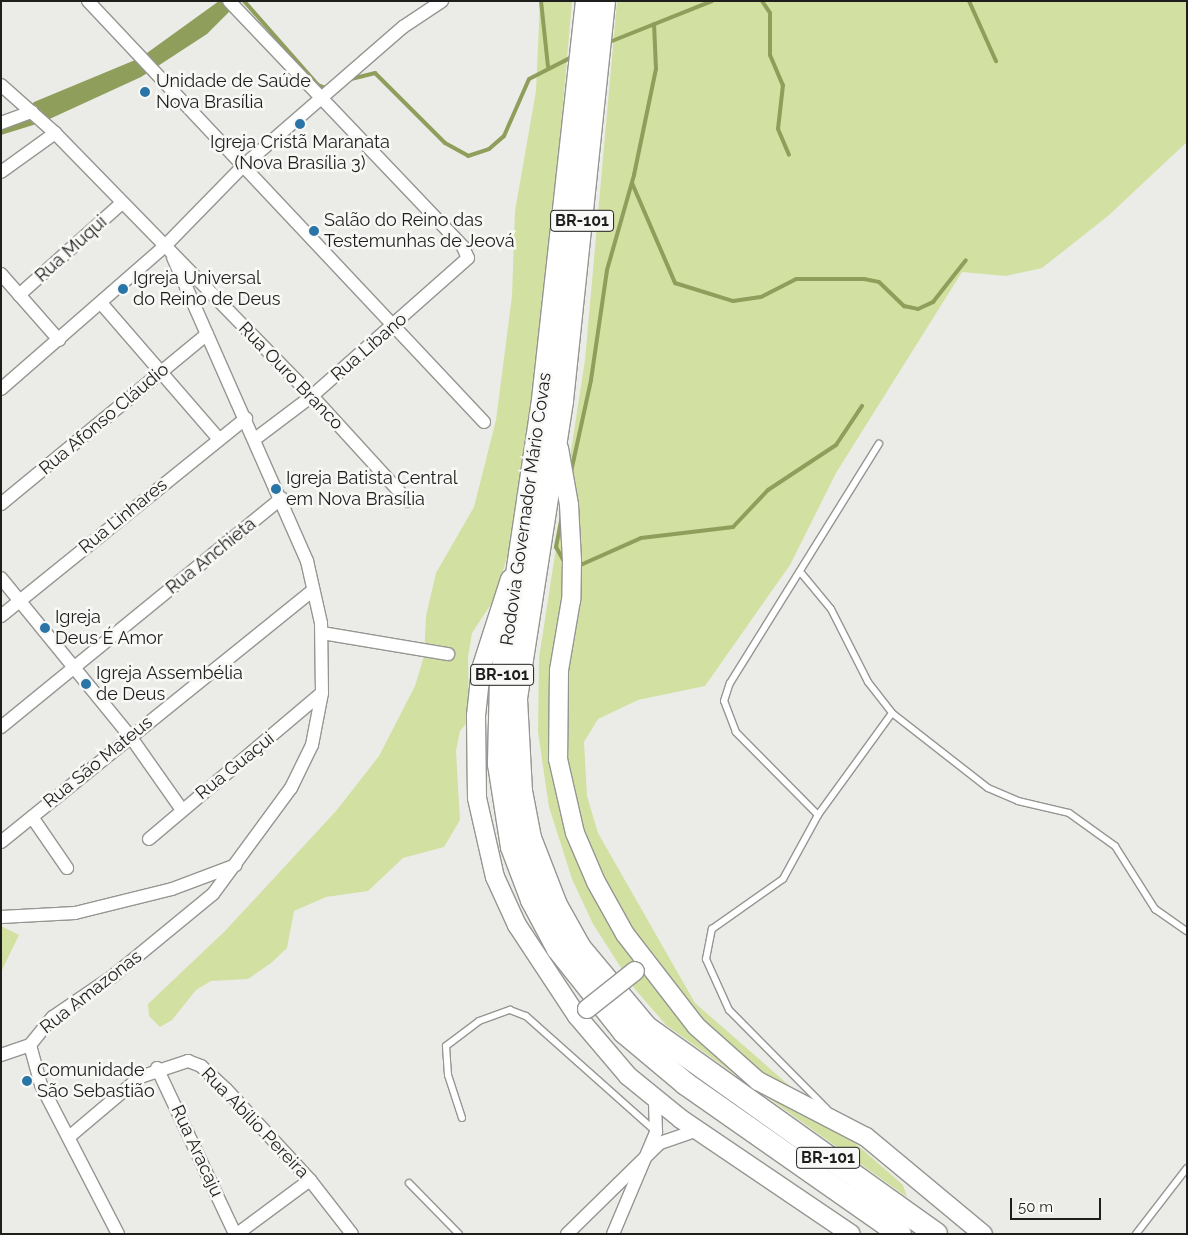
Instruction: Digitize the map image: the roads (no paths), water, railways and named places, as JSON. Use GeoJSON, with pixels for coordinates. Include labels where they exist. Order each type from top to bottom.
{"type":"FeatureCollection","features":[{"type":"Feature","properties":{"kind":"highway","name":"Rodovia Governador Mário Covas"},"geometry":{"type":"LineString","coordinates":[[587,1],[555,299],[521,552],[501,680],[498,755],[512,847],[544,923],[589,991],[644,1050],[900,1234]]}},
{"type":"Feature","properties":{"kind":"highway","name":"Rodovia Governador Mário Covas"},"geometry":{"type":"LineString","coordinates":[[604,1],[557,440],[520,663],[514,727],[525,815],[556,905],[605,983],[665,1044],[936,1234]]}},
{"type":"Feature","properties":{"kind":"highway"},"geometry":{"type":"LineString","coordinates":[[865,1209],[882,1234]]}},
{"type":"Feature","properties":{"kind":"street"},"geometry":{"type":"LineString","coordinates":[[88,1],[392,327],[484,422]]}},
{"type":"Feature","properties":{"kind":"street"},"geometry":{"type":"LineString","coordinates":[[1,389],[164,247],[242,166],[322,102],[403,27],[442,1]]}},
{"type":"Feature","properties":{"kind":"street"},"geometry":{"type":"LineString","coordinates":[[232,5],[322,102]]}},
{"type":"Feature","properties":{"kind":"street","name":"Rua Ouro Branco"},"geometry":{"type":"LineString","coordinates":[[1,85],[55,134],[173,257],[312,396],[408,501]]}},
{"type":"Feature","properties":{"kind":"street","name":"Rua Líbano"},"geometry":{"type":"LineString","coordinates":[[256,439],[312,396],[465,263],[467,254],[463,246],[322,102]]}},
{"type":"Feature","properties":{"kind":"street"},"geometry":{"type":"LineString","coordinates":[[1,122],[32,112]]}},
{"type":"Feature","properties":{"kind":"street"},"geometry":{"type":"LineString","coordinates":[[1,172],[55,134]]}},
{"type":"Feature","properties":{"kind":"street","name":"Rua Muqui"},"geometry":{"type":"LineString","coordinates":[[19,295],[122,203]]}},
{"type":"Feature","properties":{"kind":"street","name":"Rua Amazonas"},"geometry":{"type":"LineString","coordinates":[[118,1234],[41,1085],[30,1045],[53,1016],[156,942],[213,894],[237,865],[292,788],[312,745],[322,693],[322,633],[313,590],[282,498],[173,257]]}},
{"type":"Feature","properties":{"kind":"street"},"geometry":{"type":"LineString","coordinates":[[2,277],[58,340]]}},
{"type":"Feature","properties":{"kind":"street"},"geometry":{"type":"LineString","coordinates":[[101,303],[162,371],[218,438]]}},
{"type":"Feature","properties":{"kind":"street","name":"Rua Afonso Cláudio"},"geometry":{"type":"LineString","coordinates":[[1,504],[207,334]]}},
{"type":"Feature","properties":{"kind":"street","name":"Rua Linhares"},"geometry":{"type":"LineString","coordinates":[[1,616],[218,438],[246,418]]}},
{"type":"Feature","properties":{"kind":"street","name":"Rodovia Governador Mário Covas"},"geometry":{"type":"LineString","coordinates":[[557,440],[569,506],[572,561],[571,600],[560,670],[558,759],[575,833],[596,882],[640,966],[696,1026],[758,1081],[866,1137],[983,1234]]}},
{"type":"Feature","properties":{"kind":"street","name":"Rua Anchieta"},"geometry":{"type":"LineString","coordinates":[[1,727],[282,498]]}},
{"type":"Feature","properties":{"kind":"street"},"geometry":{"type":"LineString","coordinates":[[521,552],[491,629],[481,669],[476,716],[477,798],[496,877],[513,917],[628,1076],[655,1100],[697,1130],[851,1234]]}},
{"type":"Feature","properties":{"kind":"street"},"geometry":{"type":"LineString","coordinates":[[1,578],[130,736],[182,810]]}},
{"type":"Feature","properties":{"kind":"street","name":"Rua São Mateus"},"geometry":{"type":"LineString","coordinates":[[1,842],[313,590]]}},
{"type":"Feature","properties":{"kind":"street"},"geometry":{"type":"LineString","coordinates":[[322,633],[448,654]]}},
{"type":"Feature","properties":{"kind":"street","name":"Rua Guaçui"},"geometry":{"type":"LineString","coordinates":[[149,839],[322,693]]}},
{"type":"Feature","properties":{"kind":"street"},"geometry":{"type":"LineString","coordinates":[[32,817],[67,868]]}},
{"type":"Feature","properties":{"kind":"street"},"geometry":{"type":"LineString","coordinates":[[1,917],[75,913],[172,889],[237,865]]}},
{"type":"Feature","properties":{"kind":"street"},"geometry":{"type":"LineString","coordinates":[[582,1013],[640,966]]}},
{"type":"Feature","properties":{"kind":"street"},"geometry":{"type":"LineString","coordinates":[[1,1054],[30,1045]]}},
{"type":"Feature","properties":{"kind":"street","name":"Rua Abílio Pereira"},"geometry":{"type":"LineString","coordinates":[[69,1137],[119,1091],[157,1068],[188,1061],[201,1066],[310,1180],[352,1234]]}},
{"type":"Feature","properties":{"kind":"street","name":"Rua Aracaju"},"geometry":{"type":"LineString","coordinates":[[157,1068],[236,1234]]}},
{"type":"Feature","properties":{"kind":"street"},"geometry":{"type":"LineString","coordinates":[[613,1234],[630,1201],[639,1164],[656,1132],[655,1100]]}},
{"type":"Feature","properties":{"kind":"street"},"geometry":{"type":"LineString","coordinates":[[567,1234],[639,1164],[670,1137],[697,1130]]}},
{"type":"Feature","properties":{"kind":"street"},"geometry":{"type":"LineString","coordinates":[[236,1234],[310,1180]]}},
{"type":"Feature","properties":{"kind":"lane"},"geometry":{"type":"LineString","coordinates":[[818,815],[736,732],[724,701],[730,683],[802,574],[879,444]]}},
{"type":"Feature","properties":{"kind":"lane"},"geometry":{"type":"LineString","coordinates":[[802,574],[831,609],[868,682],[892,713],[988,788],[1018,801],[1069,813],[1115,846],[1155,909],[1187,931]]}},
{"type":"Feature","properties":{"kind":"lane"},"geometry":{"type":"LineString","coordinates":[[843,1124],[728,1010],[706,959],[712,929],[783,879],[818,815],[892,713]]}},
{"type":"Feature","properties":{"kind":"lane"},"geometry":{"type":"LineString","coordinates":[[462,1118],[448,1075],[446,1046],[479,1022],[510,1010],[526,1016],[656,1132]]}},
{"type":"Feature","properties":{"kind":"lane"},"geometry":{"type":"LineString","coordinates":[[1136,1234],[1187,1168]]}},
{"type":"Feature","properties":{"kind":"lane"},"geometry":{"type":"LineString","coordinates":[[409,1183],[459,1234]]}},
{"type":"Feature","properties":{"kind":"waterway"},"geometry":{"type":"LineString","coordinates":[[244,1],[318,85],[328,89]]}},
{"type":"Feature","properties":{"kind":"waterway"},"geometry":{"type":"LineString","coordinates":[[541,1],[548,67]]}},
{"type":"Feature","properties":{"kind":"waterway"},"geometry":{"type":"LineString","coordinates":[[607,43],[712,1]]}},
{"type":"Feature","properties":{"kind":"waterway"},"geometry":{"type":"LineString","coordinates":[[762,1],[770,13],[770,55],[783,85],[778,129],[789,155]]}},
{"type":"Feature","properties":{"kind":"waterway"},"geometry":{"type":"LineString","coordinates":[[969,1],[996,61]]}},
{"type":"Feature","properties":{"kind":"waterway"},"geometry":{"type":"LineString","coordinates":[[571,472],[591,380],[607,270],[634,175],[656,69],[654,24]]}},
{"type":"Feature","properties":{"kind":"waterway"},"geometry":{"type":"LineString","coordinates":[[351,79],[375,73],[445,143],[468,156],[489,149],[504,136],[529,79],[572,57]]}},
{"type":"Feature","properties":{"kind":"waterway"},"geometry":{"type":"LineString","coordinates":[[632,183],[675,283],[733,301],[761,297],[796,279],[864,279],[879,282],[904,306],[918,309],[933,302],[966,260]]}},
{"type":"Feature","properties":{"kind":"waterway"},"geometry":{"type":"LineString","coordinates":[[576,567],[641,538],[733,527],[768,490],[836,445],[862,406]]}},
{"type":"Feature","properties":{"kind":"waterway"},"geometry":{"type":"LineString","coordinates":[[562,516],[556,547],[567,567]]}},
{"type":"Feature","properties":{"kind":"place","name":"Unidade de Saúde Nova Brasília"},"geometry":{"type":"Point","coordinates":[145,92]}},
{"type":"Feature","properties":{"kind":"place","name":"Igreja Cristã Maranata (Nova Brasília 3)"},"geometry":{"type":"Point","coordinates":[300,124]}},
{"type":"Feature","properties":{"kind":"place","name":"Salão do Reino das Testemunhas de Jeová"},"geometry":{"type":"Point","coordinates":[314,231]}},
{"type":"Feature","properties":{"kind":"place","name":"Igreja Universal do Reino de Deus"},"geometry":{"type":"Point","coordinates":[123,289]}},
{"type":"Feature","properties":{"kind":"place","name":"Igreja Batista Central em Nova Brasília"},"geometry":{"type":"Point","coordinates":[276,489]}},
{"type":"Feature","properties":{"kind":"place","name":"Igreja Deus É Amor"},"geometry":{"type":"Point","coordinates":[45,628]}},
{"type":"Feature","properties":{"kind":"place","name":"Igreja Assembélia de Deus"},"geometry":{"type":"Point","coordinates":[86,684]}},
{"type":"Feature","properties":{"kind":"place","name":"Comunidade São Sebastião"},"geometry":{"type":"Point","coordinates":[27,1081]}}]}
